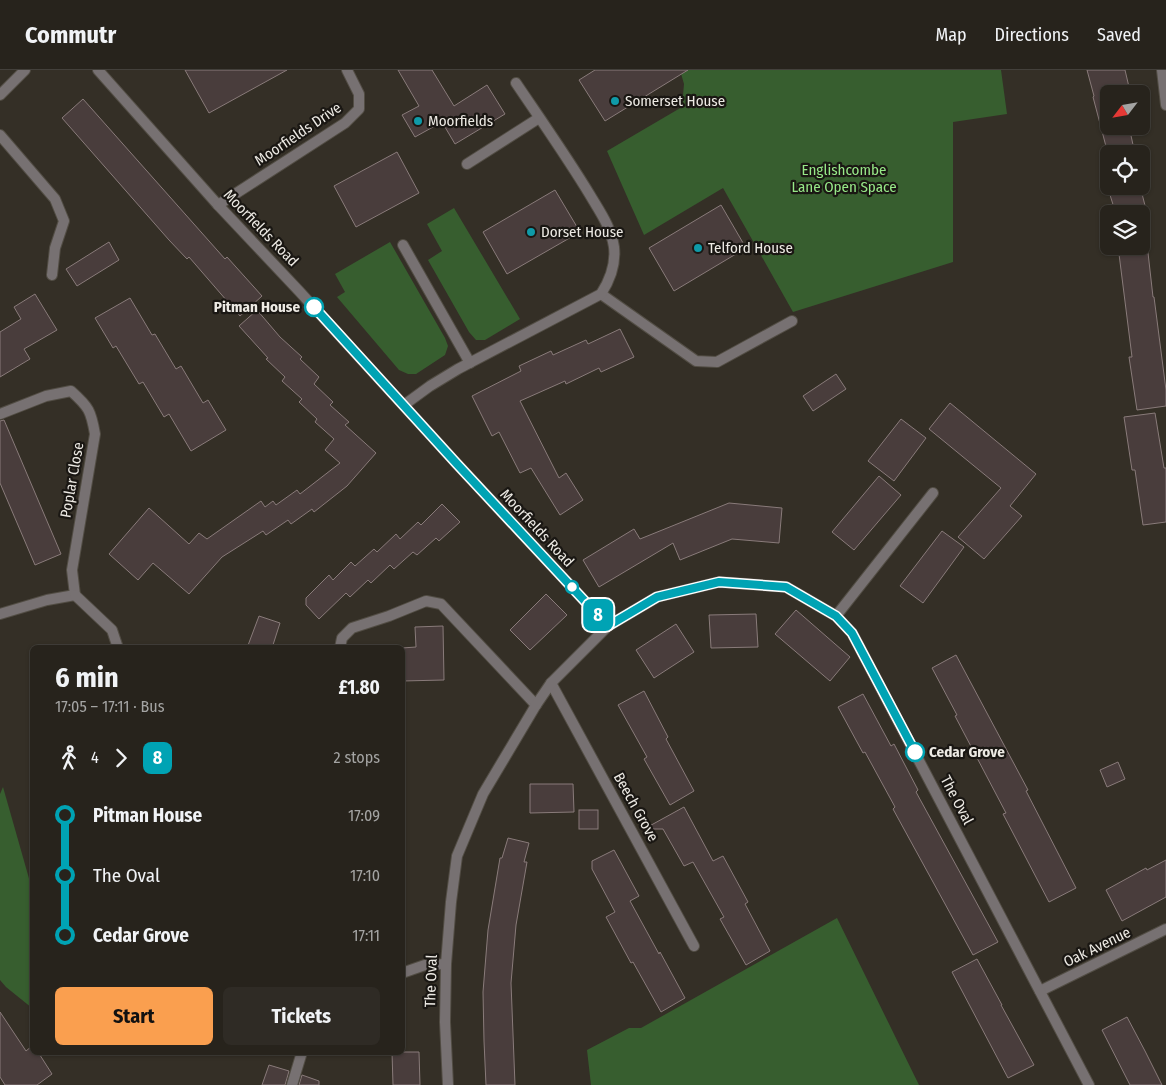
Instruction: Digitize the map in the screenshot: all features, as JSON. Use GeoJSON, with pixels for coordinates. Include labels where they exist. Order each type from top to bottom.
{"type":"FeatureCollection","features":[{"type":"Feature","properties":{"kind":"street"},"geometry":{"type":"LineString","coordinates":[[0,95],[25,70]]}},
{"type":"Feature","properties":{"kind":"street","name":"Moorfields Road"},"geometry":{"type":"LineString","coordinates":[[98,70],[218,206],[299,290],[608,626]]}},
{"type":"Feature","properties":{"kind":"street","name":"Moorfields Drive"},"geometry":{"type":"LineString","coordinates":[[218,206],[345,123],[359,109],[359,94],[347,70]]}},
{"type":"Feature","properties":{"kind":"street"},"geometry":{"type":"LineString","coordinates":[[1162,70],[1166,101]]}},
{"type":"Feature","properties":{"kind":"street"},"geometry":{"type":"LineString","coordinates":[[404,405],[430,386],[470,362],[601,294],[608,281],[613,265],[614,247],[609,227],[580,179],[516,83]]}},
{"type":"Feature","properties":{"kind":"street"},"geometry":{"type":"LineString","coordinates":[[467,164],[540,118]]}},
{"type":"Feature","properties":{"kind":"street"},"geometry":{"type":"LineString","coordinates":[[0,135],[55,199],[64,221],[55,248],[52,275]]}},
{"type":"Feature","properties":{"kind":"street"},"geometry":{"type":"LineString","coordinates":[[403,245],[470,362]]}},
{"type":"Feature","properties":{"kind":"street"},"geometry":{"type":"LineString","coordinates":[[601,294],[696,361],[717,362],[792,321]]}},
{"type":"Feature","properties":{"kind":"street","name":"Poplar Close"},"geometry":{"type":"LineString","coordinates":[[0,414],[46,396],[71,391],[84,403],[92,417],[95,434],[72,570],[75,595]]}},
{"type":"Feature","properties":{"kind":"street"},"geometry":{"type":"LineString","coordinates":[[836,616],[933,493]]}},
{"type":"Feature","properties":{"kind":"street","name":"The Oval"},"geometry":{"type":"LineString","coordinates":[[448,1085],[444,1022],[451,902],[457,856],[483,794],[551,683],[608,626],[657,597],[719,582],[786,587],[836,616],[852,633],[1089,1085]]}},
{"type":"Feature","properties":{"kind":"street"},"geometry":{"type":"LineString","coordinates":[[0,614],[47,600],[75,595],[112,630],[117,645]]}},
{"type":"Feature","properties":{"kind":"street"},"geometry":{"type":"LineString","coordinates":[[341,645],[342,638],[352,628],[426,601],[441,604],[536,705]]}},
{"type":"Feature","properties":{"kind":"street","name":"Beech Grove"},"geometry":{"type":"LineString","coordinates":[[551,683],[694,946]]}},
{"type":"Feature","properties":{"kind":"street","name":"Oak Avenue"},"geometry":{"type":"LineString","coordinates":[[1040,991],[1166,929]]}},
{"type":"Feature","properties":{"kind":"street"},"geometry":{"type":"LineString","coordinates":[[405,972],[425,965],[446,964]]}},
{"type":"Feature","properties":{"kind":"street"},"geometry":{"type":"LineString","coordinates":[[292,1085],[301,1055]]}},
{"type":"Feature","properties":{"kind":"green space","name":"Englishcombe Lane Open Space"},"geometry":{"type":"Polygon","coordinates":[[[680,70],[1001,70],[1007,114],[953,122],[953,262],[793,312],[723,188],[644,235],[607,151],[682,107],[684,84],[680,70]]]}},
{"type":"Feature","properties":{"kind":"green space"},"geometry":{"type":"Polygon","coordinates":[[[454,208],[520,319],[485,340],[476,340],[469,332],[428,260],[442,251],[427,224],[454,208]]]}},
{"type":"Feature","properties":{"kind":"green space"},"geometry":{"type":"Polygon","coordinates":[[[390,242],[448,346],[445,355],[416,374],[408,374],[399,370],[337,297],[345,292],[335,274],[390,242]]]}},
{"type":"Feature","properties":{"kind":"green space"},"geometry":{"type":"Polygon","coordinates":[[[3,787],[30,882],[30,1006],[0,980],[0,794],[3,787]]]}},
{"type":"Feature","properties":{"kind":"green space"},"geometry":{"type":"Polygon","coordinates":[[[837,918],[919,1085],[591,1085],[587,1050],[629,1028],[641,1028],[837,918]]]}},
{"type":"Feature","properties":{"kind":"building"},"geometry":{"type":"Polygon","coordinates":[[[185,70],[287,70],[209,113],[185,70]]]}},
{"type":"Feature","properties":{"kind":"building"},"geometry":{"type":"Polygon","coordinates":[[[398,70],[432,70],[454,106],[487,85],[505,114],[455,144],[442,122],[415,137],[402,115],[419,106],[398,70]]]}},
{"type":"Feature","properties":{"kind":"building","name":"Somerset House"},"geometry":{"type":"Polygon","coordinates":[[[595,70],[688,70],[605,121],[579,80],[595,70]]]}},
{"type":"Feature","properties":{"kind":"building"},"geometry":{"type":"Polygon","coordinates":[[[1087,70],[1125,70],[1129,85],[1100,85],[1100,124],[1087,70]]]}},
{"type":"Feature","properties":{"kind":"building"},"geometry":{"type":"Polygon","coordinates":[[[83,99],[225,259],[227,257],[262,296],[240,316],[189,257],[187,259],[169,240],[62,118],[83,99]]]}},
{"type":"Feature","properties":{"kind":"building"},"geometry":{"type":"Polygon","coordinates":[[[1103,135],[1131,135],[1133,145],[1106,145],[1103,135]]]}},
{"type":"Feature","properties":{"kind":"building"},"geometry":{"type":"Polygon","coordinates":[[[397,152],[419,193],[356,227],[334,186],[397,152]]]}},
{"type":"Feature","properties":{"kind":"building","name":"Dorset House"},"geometry":{"type":"Polygon","coordinates":[[[555,190],[580,232],[507,274],[483,232],[555,190]]]}},
{"type":"Feature","properties":{"kind":"building"},"geometry":{"type":"Polygon","coordinates":[[[1110,195],[1142,195],[1145,205],[1113,205],[1110,195]]]}},
{"type":"Feature","properties":{"kind":"building","name":"Telford House"},"geometry":{"type":"Polygon","coordinates":[[[721,205],[746,248],[674,291],[649,248],[721,205]]]}},
{"type":"Feature","properties":{"kind":"building"},"geometry":{"type":"Polygon","coordinates":[[[109,242],[119,260],[77,286],[66,269],[109,242]]]}},
{"type":"Feature","properties":{"kind":"building"},"geometry":{"type":"Polygon","coordinates":[[[1119,255],[1148,255],[1166,390],[1166,406],[1137,410],[1129,357],[1132,357],[1119,255]]]}},
{"type":"Feature","properties":{"kind":"building"},"geometry":{"type":"Polygon","coordinates":[[[35,294],[57,330],[24,349],[30,359],[0,377],[0,332],[21,319],[14,307],[35,294]]]}},
{"type":"Feature","properties":{"kind":"building"},"geometry":{"type":"Polygon","coordinates":[[[130,298],[152,335],[155,334],[176,369],[181,366],[203,403],[208,400],[226,430],[191,451],[169,414],[164,417],[143,382],[139,384],[116,346],[113,348],[95,318],[130,298]]]}},
{"type":"Feature","properties":{"kind":"building"},"geometry":{"type":"Polygon","coordinates":[[[257,310],[280,337],[302,357],[300,359],[319,377],[314,384],[333,402],[330,405],[349,422],[345,425],[376,453],[347,486],[314,512],[312,509],[291,524],[288,520],[266,535],[263,531],[222,557],[189,594],[153,563],[138,580],[109,554],[149,508],[189,544],[199,533],[207,539],[261,501],[265,507],[273,501],[276,505],[297,490],[300,494],[340,463],[325,450],[334,439],[315,422],[317,419],[299,402],[302,399],[282,381],[285,377],[266,359],[268,358],[239,326],[257,310]]]}},
{"type":"Feature","properties":{"kind":"building"},"geometry":{"type":"Polygon","coordinates":[[[620,329],[634,357],[601,372],[599,368],[566,384],[565,381],[520,401],[559,478],[566,473],[583,500],[560,515],[531,468],[520,473],[499,432],[492,436],[472,396],[521,371],[519,366],[551,351],[553,355],[586,340],[588,344],[620,329]]]}},
{"type":"Feature","properties":{"kind":"building"},"geometry":{"type":"Polygon","coordinates":[[[836,374],[846,389],[813,411],[803,396],[836,374]]]}},
{"type":"Feature","properties":{"kind":"building"},"geometry":{"type":"Polygon","coordinates":[[[950,403],[1036,474],[1010,506],[1022,516],[984,559],[958,537],[1001,488],[929,429],[950,403]]]}},
{"type":"Feature","properties":{"kind":"building"},"geometry":{"type":"Polygon","coordinates":[[[1155,413],[1164,468],[1166,468],[1166,522],[1143,525],[1135,470],[1132,470],[1124,417],[1155,413]]]}},
{"type":"Feature","properties":{"kind":"building"},"geometry":{"type":"Polygon","coordinates":[[[901,419],[926,438],[894,481],[868,461],[901,419]]]}},
{"type":"Feature","properties":{"kind":"building"},"geometry":{"type":"Polygon","coordinates":[[[4,420],[61,554],[35,565],[0,483],[0,421],[4,420]]]}},
{"type":"Feature","properties":{"kind":"building"},"geometry":{"type":"Polygon","coordinates":[[[879,476],[901,495],[854,550],[832,532],[879,476]]]}},
{"type":"Feature","properties":{"kind":"building"},"geometry":{"type":"Polygon","coordinates":[[[729,503],[782,508],[779,543],[732,539],[680,560],[673,543],[599,587],[583,560],[634,529],[640,539],[729,503]]]}},
{"type":"Feature","properties":{"kind":"building"},"geometry":{"type":"Polygon","coordinates":[[[442,504],[460,522],[439,541],[436,538],[417,555],[413,552],[394,569],[390,565],[371,583],[368,580],[350,597],[346,593],[319,619],[306,605],[306,598],[329,575],[333,580],[351,562],[355,566],[374,549],[377,552],[396,534],[400,539],[418,522],[421,525],[442,504]]]}},
{"type":"Feature","properties":{"kind":"building"},"geometry":{"type":"Polygon","coordinates":[[[942,531],[964,547],[923,603],[900,586],[942,531]]]}},
{"type":"Feature","properties":{"kind":"building"},"geometry":{"type":"Polygon","coordinates":[[[546,594],[567,615],[530,650],[510,630],[546,594]]]}},
{"type":"Feature","properties":{"kind":"building"},"geometry":{"type":"Polygon","coordinates":[[[796,610],[850,657],[830,681],[775,634],[796,610]]]}},
{"type":"Feature","properties":{"kind":"building"},"geometry":{"type":"Polygon","coordinates":[[[756,614],[758,647],[711,648],[709,615],[756,614]]]}},
{"type":"Feature","properties":{"kind":"building"},"geometry":{"type":"Polygon","coordinates":[[[259,616],[280,623],[273,645],[248,645],[259,616]]]}},
{"type":"Feature","properties":{"kind":"building"},"geometry":{"type":"Polygon","coordinates":[[[676,624],[694,652],[654,678],[636,650],[676,624]]]}},
{"type":"Feature","properties":{"kind":"building"},"geometry":{"type":"Polygon","coordinates":[[[443,626],[444,680],[405,681],[405,648],[416,647],[415,627],[443,626]]]}},
{"type":"Feature","properties":{"kind":"building"},"geometry":{"type":"Polygon","coordinates":[[[956,655],[1028,790],[1026,791],[1076,888],[1049,902],[1003,814],[1006,813],[932,668],[956,655]]]}},
{"type":"Feature","properties":{"kind":"building"},"geometry":{"type":"Polygon","coordinates":[[[644,691],[668,737],[666,739],[694,791],[670,805],[644,759],[647,757],[618,705],[644,691]]]}},
{"type":"Feature","properties":{"kind":"building"},"geometry":{"type":"Polygon","coordinates":[[[863,694],[891,746],[894,744],[918,790],[916,792],[998,942],[973,955],[893,809],[895,807],[838,707],[863,694]]]}},
{"type":"Feature","properties":{"kind":"building"},"geometry":{"type":"Polygon","coordinates":[[[1118,762],[1125,779],[1107,787],[1100,770],[1118,762]]]}},
{"type":"Feature","properties":{"kind":"building"},"geometry":{"type":"Polygon","coordinates":[[[530,784],[573,784],[574,812],[530,813],[530,784]]]}},
{"type":"Feature","properties":{"kind":"building"},"geometry":{"type":"Polygon","coordinates":[[[684,807],[713,861],[723,856],[748,902],[745,904],[770,951],[746,965],[720,919],[724,917],[693,862],[684,866],[663,829],[644,829],[684,807]]]}},
{"type":"Feature","properties":{"kind":"building"},"geometry":{"type":"Polygon","coordinates":[[[579,810],[598,810],[598,829],[579,829],[579,810]]]}},
{"type":"Feature","properties":{"kind":"building"},"geometry":{"type":"Polygon","coordinates":[[[508,838],[529,843],[524,862],[527,862],[516,925],[511,983],[515,1085],[486,1085],[483,992],[488,930],[500,858],[502,858],[508,838]]]}},
{"type":"Feature","properties":{"kind":"building"},"geometry":{"type":"Polygon","coordinates":[[[614,850],[639,896],[630,901],[685,998],[661,1012],[606,917],[615,912],[592,869],[592,861],[614,850]]]}},
{"type":"Feature","properties":{"kind":"building"},"geometry":{"type":"Polygon","coordinates":[[[1166,860],[1166,897],[1122,921],[1106,890],[1146,868],[1147,870],[1166,860]]]}},
{"type":"Feature","properties":{"kind":"building"},"geometry":{"type":"Polygon","coordinates":[[[977,959],[1034,1065],[1008,1078],[952,972],[977,959]]]}},
{"type":"Feature","properties":{"kind":"building"},"geometry":{"type":"Polygon","coordinates":[[[0,1012],[26,1051],[30,1048],[30,1055],[40,1055],[52,1074],[37,1085],[5,1085],[0,1077],[0,1012]]]}},
{"type":"Feature","properties":{"kind":"building"},"geometry":{"type":"Polygon","coordinates":[[[1127,1017],[1162,1085],[1130,1085],[1102,1030],[1127,1017]]]}},
{"type":"Feature","properties":{"kind":"building"},"geometry":{"type":"Polygon","coordinates":[[[405,1052],[419,1052],[420,1085],[393,1085],[392,1055],[405,1055],[405,1052]]]}},
{"type":"Feature","properties":{"kind":"building"},"geometry":{"type":"Polygon","coordinates":[[[269,1065],[289,1071],[285,1085],[262,1085],[269,1065]]]}},
{"type":"Feature","properties":{"kind":"building"},"geometry":{"type":"Polygon","coordinates":[[[302,1075],[319,1081],[319,1085],[299,1085],[302,1075]]]}},
{"type":"Feature","properties":{"kind":"bus line","name":"8"},"geometry":{"type":"LineString","coordinates":[[314,307],[608,626],[657,597],[719,582],[786,587],[836,616],[852,633],[915,752]]}},
{"type":"Feature","properties":{"kind":"place","name":"Somerset House"},"geometry":{"type":"Point","coordinates":[615,101]}},
{"type":"Feature","properties":{"kind":"place","name":"Moorfields"},"geometry":{"type":"Point","coordinates":[418,121]}},
{"type":"Feature","properties":{"kind":"place","name":"Dorset House"},"geometry":{"type":"Point","coordinates":[531,232]}},
{"type":"Feature","properties":{"kind":"place","name":"Telford House"},"geometry":{"type":"Point","coordinates":[698,248]}},
{"type":"Feature","properties":{"kind":"place","name":"Pitman House"},"geometry":{"type":"Point","coordinates":[314,307]}},
{"type":"Feature","properties":{"kind":"place","name":"Cedar Grove"},"geometry":{"type":"Point","coordinates":[915,752]}}]}
